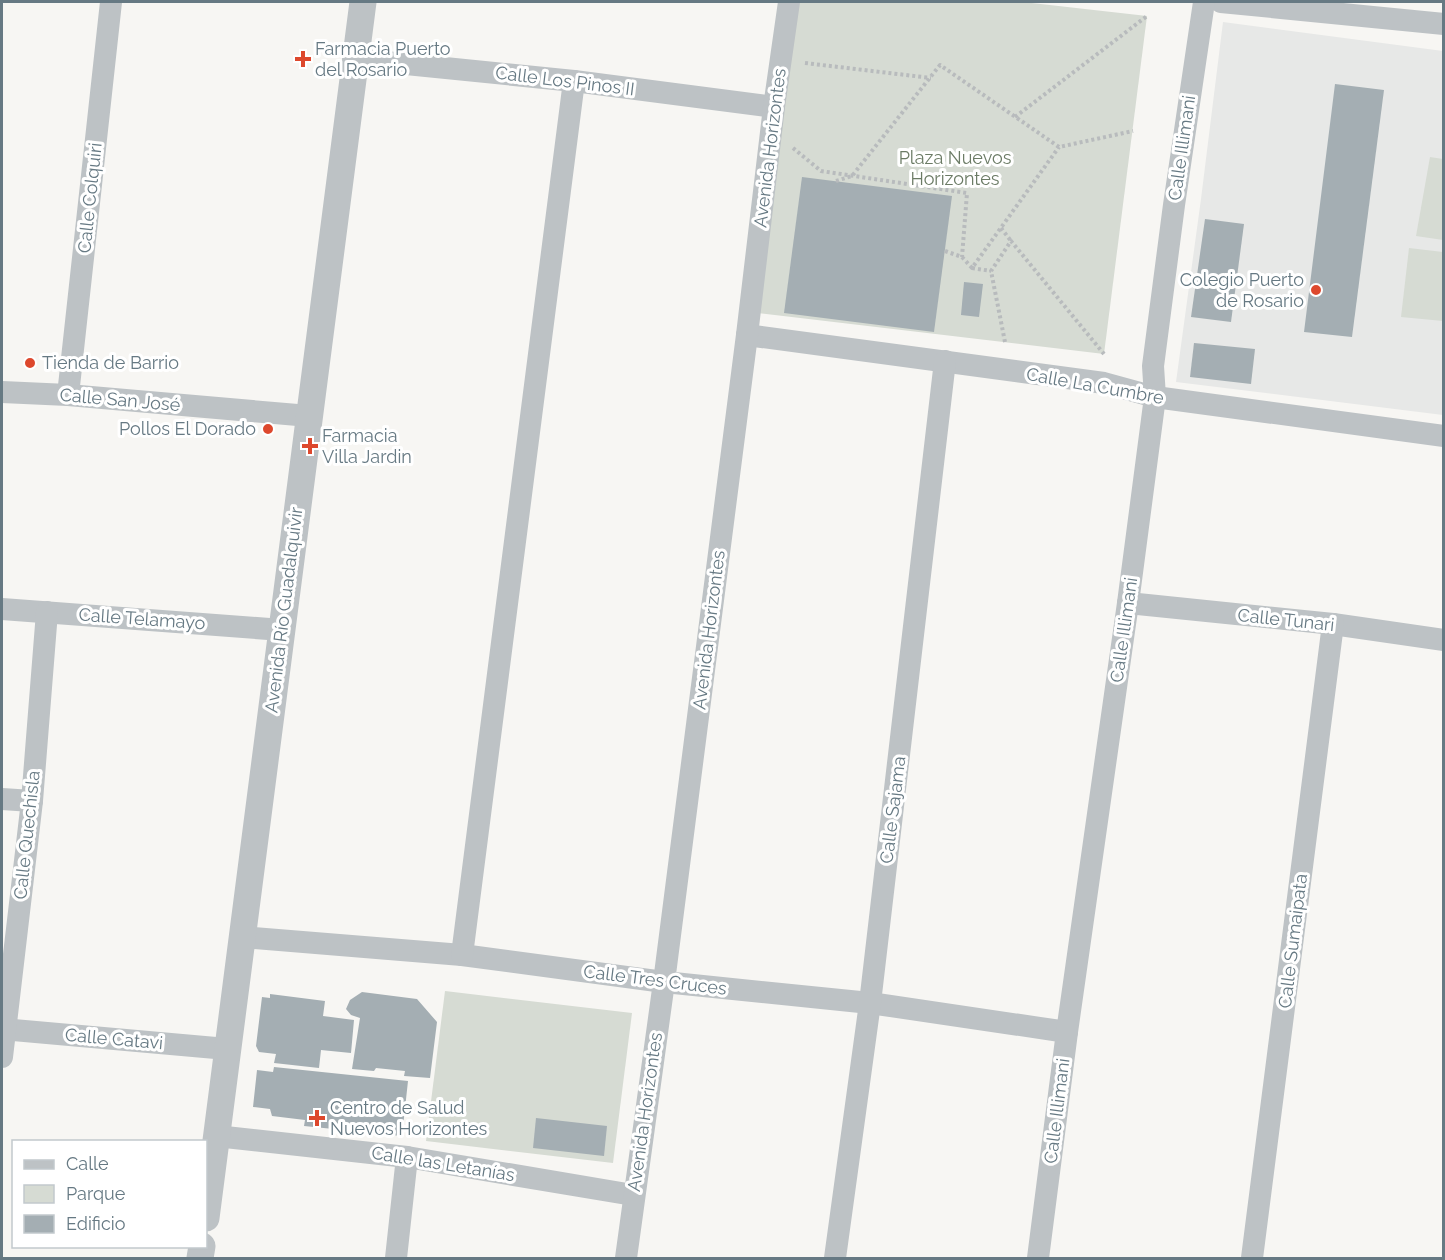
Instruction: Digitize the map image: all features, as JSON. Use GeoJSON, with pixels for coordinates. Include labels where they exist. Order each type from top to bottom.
{"type":"FeatureCollection","features":[{"type":"Feature","properties":{"kind":"street","name":"Calle Colquiri"},"geometry":{"type":"LineString","coordinates":[[68,395],[111,2]]}},
{"type":"Feature","properties":{"kind":"street","name":"Avenida Río Guadalquivir"},"geometry":{"type":"LineString","coordinates":[[207,1210],[363,2]]}},
{"type":"Feature","properties":{"kind":"street","name":"Avenida Horizontes"},"geometry":{"type":"LineString","coordinates":[[626,1258],[664,982],[789,2]]}},
{"type":"Feature","properties":{"kind":"street","name":"Calle Illimani"},"geometry":{"type":"LineString","coordinates":[[1038,1258],[1067,1032],[1128,603],[1155,397],[1153,366],[1204,2]]}},
{"type":"Feature","properties":{"kind":"street"},"geometry":{"type":"LineString","coordinates":[[1221,2],[1420,11],[1443,24]]}},
{"type":"Feature","properties":{"kind":"street","name":"Calle Los Pinos II"},"geometry":{"type":"LineString","coordinates":[[356,59],[574,81],[774,107]]}},
{"type":"Feature","properties":{"kind":"street"},"geometry":{"type":"LineString","coordinates":[[462,955],[574,81]]}},
{"type":"Feature","properties":{"kind":"street","name":"Calle La Cumbre"},"geometry":{"type":"LineString","coordinates":[[747,335],[1104,383],[1155,397],[1443,436]]}},
{"type":"Feature","properties":{"kind":"street","name":"Calle Sajama"},"geometry":{"type":"LineString","coordinates":[[835,1258],[870,1003],[945,361]]}},
{"type":"Feature","properties":{"kind":"street","name":"Calle San José"},"geometry":{"type":"LineString","coordinates":[[2,392],[68,395],[309,416]]}},
{"type":"Feature","properties":{"kind":"street","name":"Calle Tunari"},"geometry":{"type":"LineString","coordinates":[[1128,603],[1334,624],[1443,640]]}},
{"type":"Feature","properties":{"kind":"street","name":"Calle Telamayo"},"geometry":{"type":"LineString","coordinates":[[2,609],[282,630]]}},
{"type":"Feature","properties":{"kind":"street","name":"Calle Quechisla"},"geometry":{"type":"LineString","coordinates":[[2,1057],[3,1029],[32,801],[47,612]]}},
{"type":"Feature","properties":{"kind":"street","name":"Calle Sumaipata"},"geometry":{"type":"LineString","coordinates":[[1252,1258],[1334,624]]}},
{"type":"Feature","properties":{"kind":"street"},"geometry":{"type":"LineString","coordinates":[[2,800],[32,801]]}},
{"type":"Feature","properties":{"kind":"street","name":"Calle Tres Cruces"},"geometry":{"type":"LineString","coordinates":[[242,937],[462,955],[664,982],[870,1003],[1067,1032]]}},
{"type":"Feature","properties":{"kind":"street","name":"Calle Catavi"},"geometry":{"type":"LineString","coordinates":[[3,1029],[227,1049]]}},
{"type":"Feature","properties":{"kind":"street","name":"Calle las Letanías"},"geometry":{"type":"LineString","coordinates":[[216,1136],[407,1157],[633,1195]]}},
{"type":"Feature","properties":{"kind":"street"},"geometry":{"type":"LineString","coordinates":[[396,1258],[407,1157]]}},
{"type":"Feature","properties":{"kind":"path"},"geometry":{"type":"LineString","coordinates":[[1015,117],[1147,16]]}},
{"type":"Feature","properties":{"kind":"path"},"geometry":{"type":"LineString","coordinates":[[800,63],[931,78]]}},
{"type":"Feature","properties":{"kind":"path"},"geometry":{"type":"LineString","coordinates":[[836,181],[852,176],[940,65],[1059,147]]}},
{"type":"Feature","properties":{"kind":"path"},"geometry":{"type":"LineString","coordinates":[[972,268],[1059,147],[1132,131]]}},
{"type":"Feature","properties":{"kind":"path"},"geometry":{"type":"LineString","coordinates":[[788,144],[821,171],[967,193],[962,257]]}},
{"type":"Feature","properties":{"kind":"path"},"geometry":{"type":"LineString","coordinates":[[1001,228],[1104,354]]}},
{"type":"Feature","properties":{"kind":"path"},"geometry":{"type":"LineString","coordinates":[[1005,342],[991,271],[1011,241]]}},
{"type":"Feature","properties":{"kind":"path"},"geometry":{"type":"LineString","coordinates":[[945,251],[962,257],[972,268],[991,271]]}},
{"type":"Feature","properties":{"kind":"shaded area","name":"Colegio Puerto de Rosario"},"geometry":{"type":"Polygon","coordinates":[[[1223,22],[1443,51],[1443,415],[1176,382],[1223,22]]]}},
{"type":"Feature","properties":{"kind":"green space","name":"Plaza Nuevos Horizontes"},"geometry":{"type":"Polygon","coordinates":[[[796,2],[1023,2],[1147,16],[1104,354],[757,313],[796,2]]]}},
{"type":"Feature","properties":{"kind":"green space"},"geometry":{"type":"Polygon","coordinates":[[[1430,157],[1443,159],[1443,240],[1416,236],[1430,157]]]}},
{"type":"Feature","properties":{"kind":"green space"},"geometry":{"type":"Polygon","coordinates":[[[1409,248],[1443,252],[1443,321],[1401,317],[1409,248]]]}},
{"type":"Feature","properties":{"kind":"green space"},"geometry":{"type":"Polygon","coordinates":[[[445,991],[632,1013],[613,1163],[426,1141],[445,991]]]}},
{"type":"Feature","properties":{"kind":"building"},"geometry":{"type":"Polygon","coordinates":[[[1335,84],[1384,90],[1352,337],[1304,332],[1335,84]]]}},
{"type":"Feature","properties":{"kind":"building"},"geometry":{"type":"Polygon","coordinates":[[[802,177],[952,196],[934,332],[784,313],[802,177]]]}},
{"type":"Feature","properties":{"kind":"building"},"geometry":{"type":"Polygon","coordinates":[[[1205,219],[1244,224],[1231,322],[1191,317],[1205,219]]]}},
{"type":"Feature","properties":{"kind":"building"},"geometry":{"type":"Polygon","coordinates":[[[964,282],[983,284],[979,317],[961,315],[964,282]]]}},
{"type":"Feature","properties":{"kind":"building"},"geometry":{"type":"Polygon","coordinates":[[[1194,343],[1255,349],[1251,384],[1190,377],[1194,343]]]}},
{"type":"Feature","properties":{"kind":"building"},"geometry":{"type":"Polygon","coordinates":[[[362,992],[417,999],[437,1022],[430,1078],[404,1076],[405,1071],[376,1068],[374,1071],[352,1069],[360,1018],[351,1015],[346,1009],[350,1000],[362,992]]]}},
{"type":"Feature","properties":{"kind":"building"},"geometry":{"type":"Polygon","coordinates":[[[270,994],[325,1001],[323,1016],[354,1020],[351,1053],[321,1050],[319,1068],[274,1063],[276,1054],[259,1052],[256,1046],[262,997],[270,998],[270,994]]]}},
{"type":"Feature","properties":{"kind":"building"},"geometry":{"type":"Polygon","coordinates":[[[274,1067],[408,1081],[402,1136],[304,1126],[305,1120],[272,1116],[270,1109],[253,1107],[257,1070],[273,1072],[274,1067]]]}},
{"type":"Feature","properties":{"kind":"building"},"geometry":{"type":"Polygon","coordinates":[[[536,1118],[607,1126],[604,1156],[533,1148],[536,1118]]]}},
{"type":"Feature","properties":{"kind":"place","name":"Farmacia Puerto del Rosario"},"geometry":{"type":"Point","coordinates":[303,59]}},
{"type":"Feature","properties":{"kind":"place","name":"Colegio Puerto de Rosario"},"geometry":{"type":"Point","coordinates":[1316,290]}},
{"type":"Feature","properties":{"kind":"place","name":"Tienda de Barrio"},"geometry":{"type":"Point","coordinates":[30,363]}},
{"type":"Feature","properties":{"kind":"place","name":"Pollos El Dorado"},"geometry":{"type":"Point","coordinates":[268,429]}},
{"type":"Feature","properties":{"kind":"place","name":"Farmacia Villa Jardin"},"geometry":{"type":"Point","coordinates":[310,446]}},
{"type":"Feature","properties":{"kind":"place","name":"Centro de Salud Nuevos Horizontes"},"geometry":{"type":"Point","coordinates":[317,1118]}}]}
